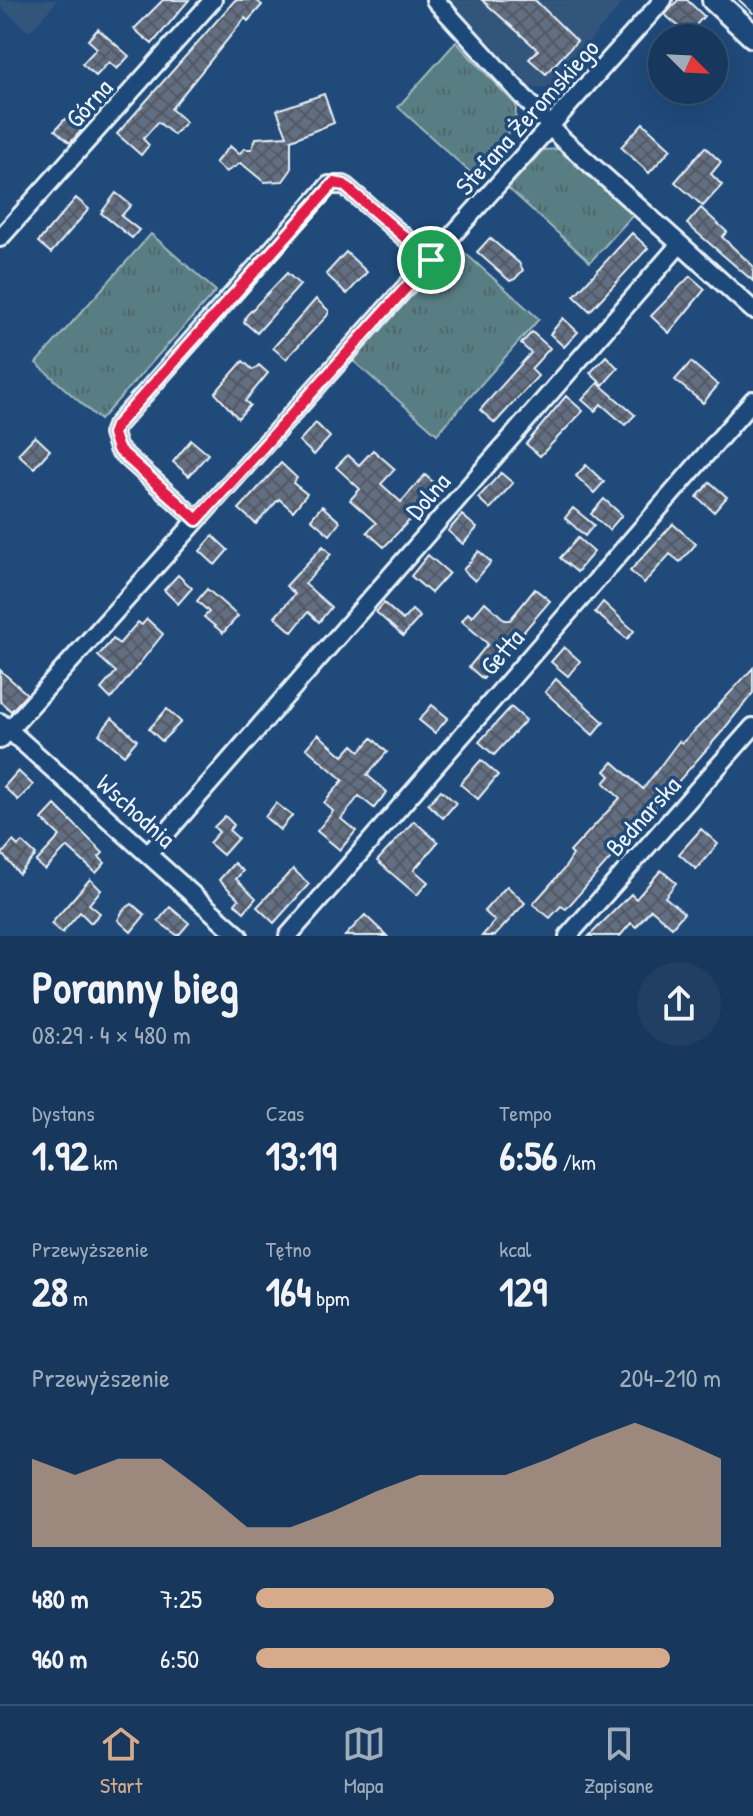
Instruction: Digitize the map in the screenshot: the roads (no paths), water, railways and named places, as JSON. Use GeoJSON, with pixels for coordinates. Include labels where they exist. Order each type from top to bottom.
{"type":"FeatureCollection","features":[{"type":"Feature","properties":{"kind":"main road"},"geometry":{"type":"LineString","coordinates":[[714,0],[753,36]]}},
{"type":"Feature","properties":{"kind":"street","name":"Górna"},"geometry":{"type":"LineString","coordinates":[[0,238],[213,0]]}},
{"type":"Feature","properties":{"kind":"street"},"geometry":{"type":"LineString","coordinates":[[435,0],[552,125],[753,310]]}},
{"type":"Feature","properties":{"kind":"street","name":"Stefana Żeromskiego"},"geometry":{"type":"LineString","coordinates":[[3,731],[197,520],[663,0]]}},
{"type":"Feature","properties":{"kind":"street"},"geometry":{"type":"LineString","coordinates":[[197,520],[118,449],[113,434],[116,426],[329,185],[344,185],[431,260]]}},
{"type":"Feature","properties":{"kind":"street","name":"Dolna"},"geometry":{"type":"LineString","coordinates":[[148,854],[680,244]]}},
{"type":"Feature","properties":{"kind":"street","name":"Getta"},"geometry":{"type":"LineString","coordinates":[[288,936],[753,400]]}},
{"type":"Feature","properties":{"kind":"street","name":"Bednarska"},"geometry":{"type":"LineString","coordinates":[[568,936],[753,727]]}},
{"type":"Feature","properties":{"kind":"street","name":"Wschodnia"},"geometry":{"type":"LineString","coordinates":[[3,731],[239,936]]}},
{"type":"Feature","properties":{"kind":"tram line"},"geometry":{"type":"LineString","coordinates":[[739,0],[753,13]]}}]}
